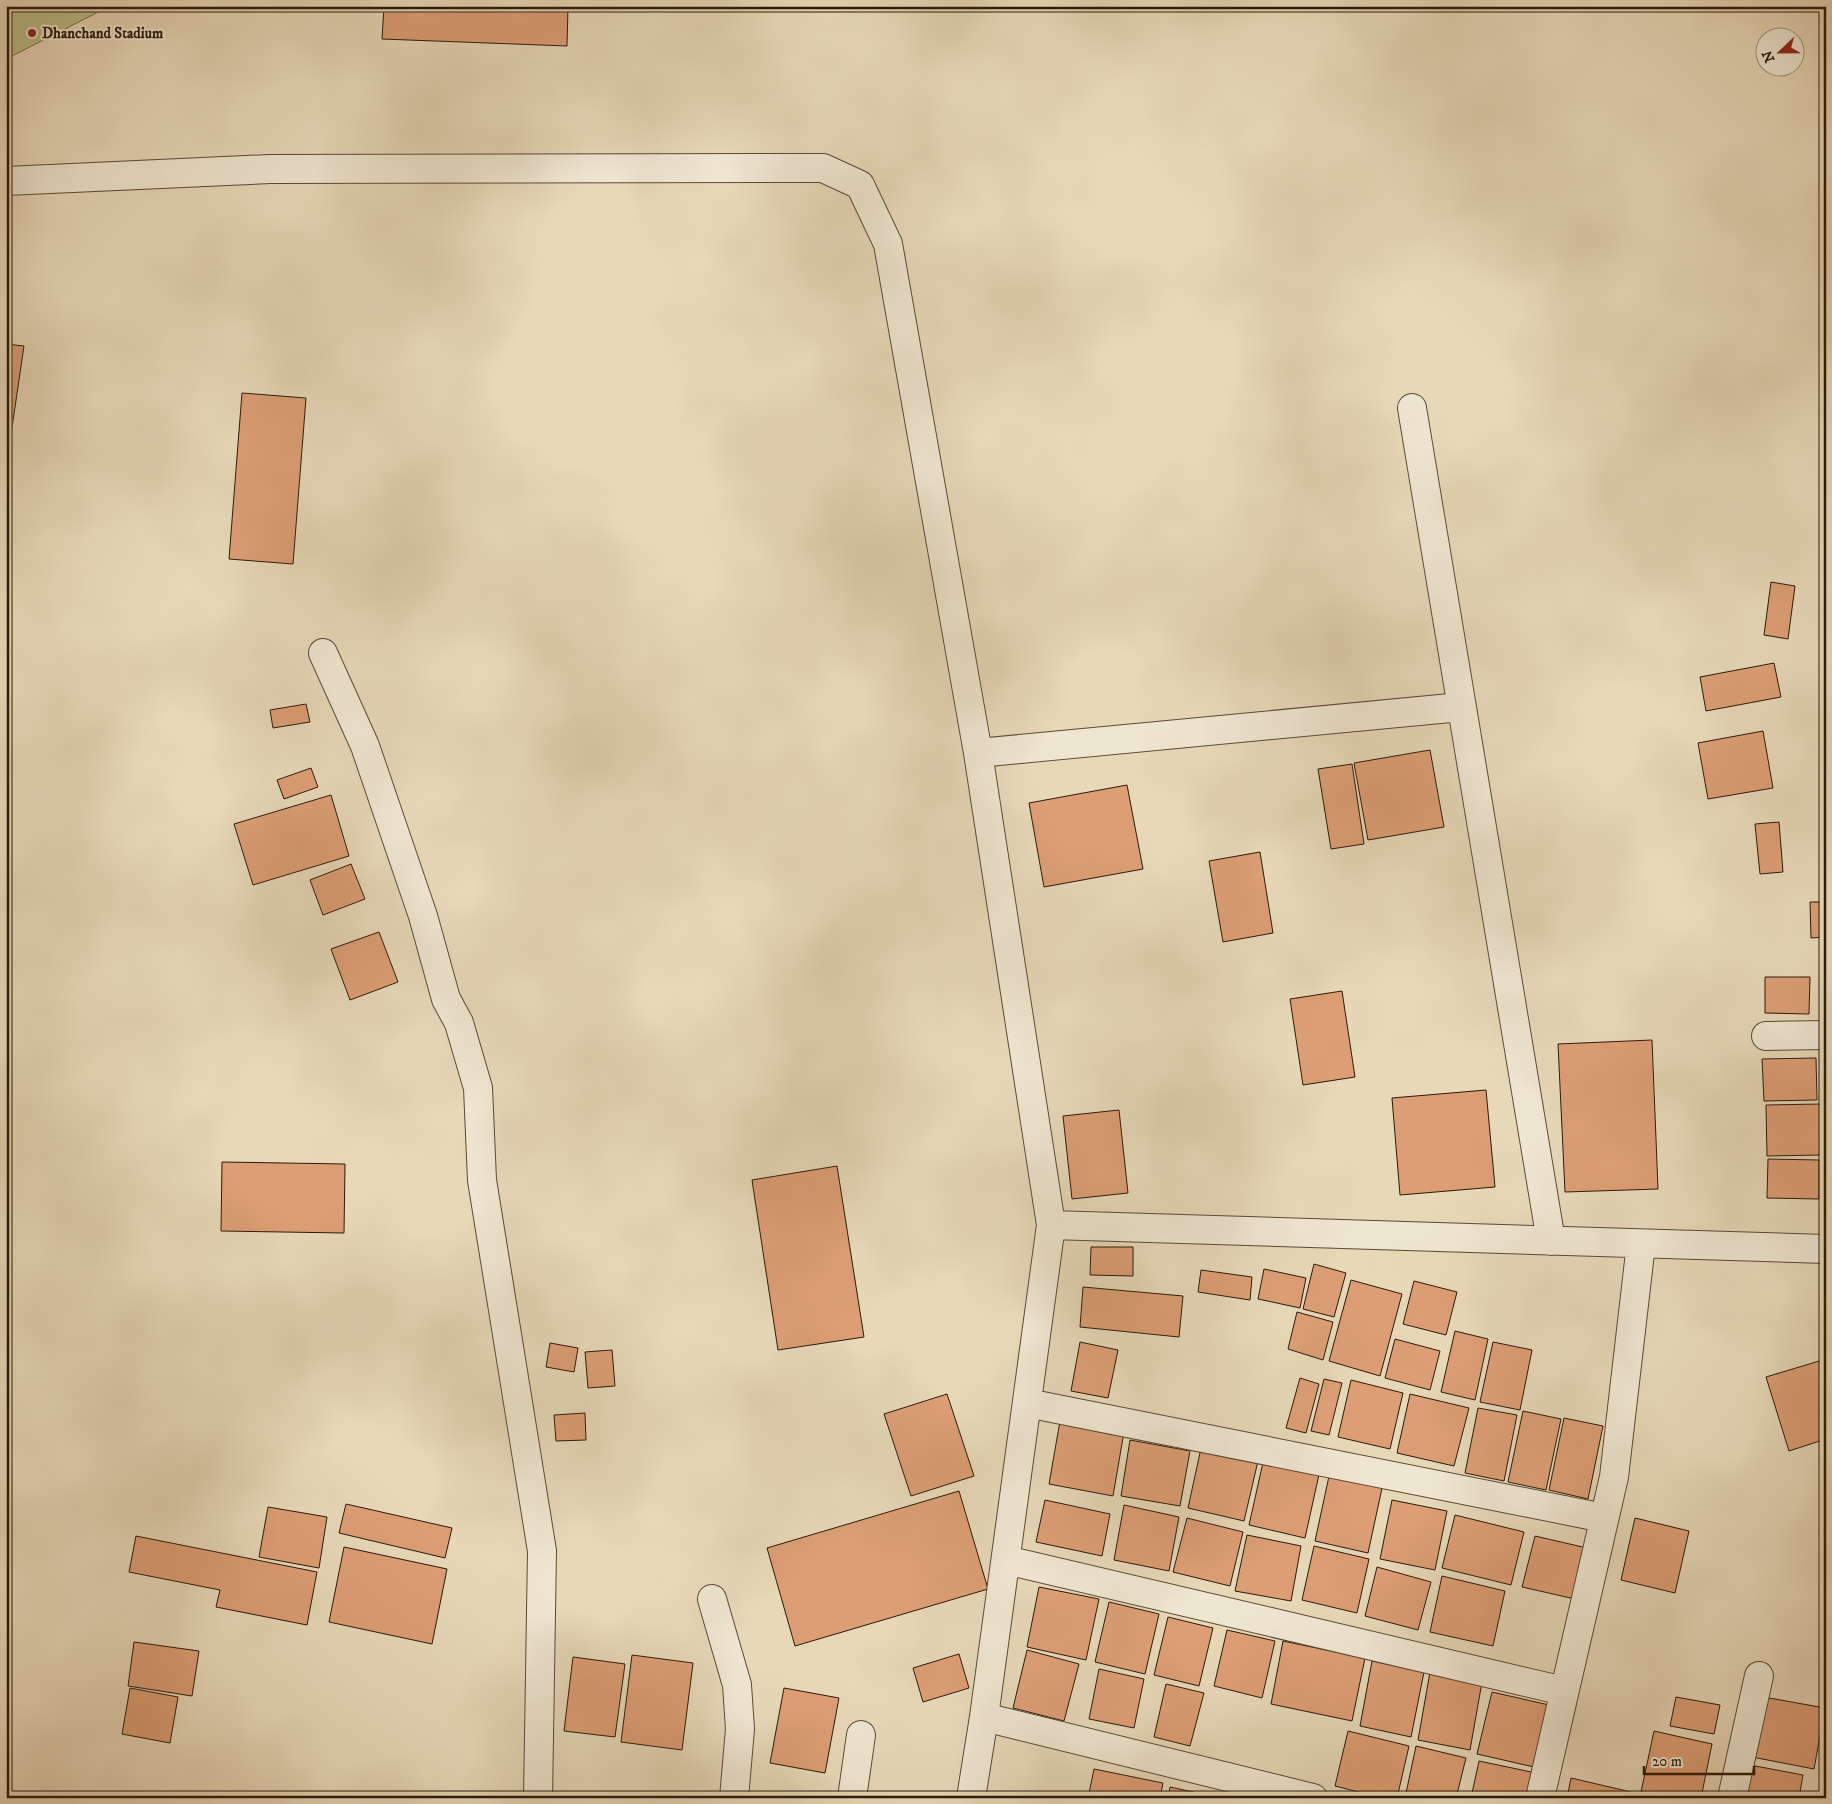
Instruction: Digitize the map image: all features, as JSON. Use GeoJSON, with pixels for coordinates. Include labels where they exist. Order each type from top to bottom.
{"type":"FeatureCollection","features":[{"type":"Feature","properties":{"kind":"street"},"geometry":{"type":"LineString","coordinates":[[6,181],[270,169],[823,168],[860,185],[888,244],[978,753],[1051,1226],[1006,1560],[971,1798]]}},
{"type":"Feature","properties":{"kind":"street"},"geometry":{"type":"LineString","coordinates":[[1412,408],[1551,1241]]}},
{"type":"Feature","properties":{"kind":"street"},"geometry":{"type":"LineString","coordinates":[[323,653],[365,746],[423,916],[446,999],[459,1023],[478,1088],[482,1180],[542,1551],[538,1798]]}},
{"type":"Feature","properties":{"kind":"street"},"geometry":{"type":"LineString","coordinates":[[978,753],[1461,707]]}},
{"type":"Feature","properties":{"kind":"street"},"geometry":{"type":"LineString","coordinates":[[1766,1036],[1826,1035]]}},
{"type":"Feature","properties":{"kind":"street"},"geometry":{"type":"LineString","coordinates":[[1051,1226],[1826,1249]]}},
{"type":"Feature","properties":{"kind":"street"},"geometry":{"type":"LineString","coordinates":[[1540,1798],[1614,1477],[1641,1244]]}},
{"type":"Feature","properties":{"kind":"street"},"geometry":{"type":"LineString","coordinates":[[1027,1403],[1604,1518]]}},
{"type":"Feature","properties":{"kind":"street"},"geometry":{"type":"LineString","coordinates":[[1006,1560],[1564,1691]]}},
{"type":"Feature","properties":{"kind":"street"},"geometry":{"type":"LineString","coordinates":[[712,1599],[737,1685],[740,1729],[734,1798]]}},
{"type":"Feature","properties":{"kind":"street"},"geometry":{"type":"LineString","coordinates":[[1732,1798],[1759,1676]]}},
{"type":"Feature","properties":{"kind":"street"},"geometry":{"type":"LineString","coordinates":[[984,1717],[1313,1798]]}},
{"type":"Feature","properties":{"kind":"street"},"geometry":{"type":"LineString","coordinates":[[852,1798],[861,1736]]}},
{"type":"Feature","properties":{"kind":"shaded area","name":"Dhanchand Stadium"},"geometry":{"type":"Polygon","coordinates":[[[6,6],[110,6],[6,59],[6,6]]]}},
{"type":"Feature","properties":{"kind":"building"},"geometry":{"type":"Polygon","coordinates":[[[384,6],[568,6],[567,46],[382,39],[384,6]]]}},
{"type":"Feature","properties":{"kind":"building"},"geometry":{"type":"Polygon","coordinates":[[[6,344],[24,346],[6,468],[6,344]]]}},
{"type":"Feature","properties":{"kind":"building"},"geometry":{"type":"Polygon","coordinates":[[[242,393],[306,398],[293,564],[229,559],[242,393]]]}},
{"type":"Feature","properties":{"kind":"building"},"geometry":{"type":"Polygon","coordinates":[[[1771,582],[1795,586],[1788,639],[1764,635],[1771,582]]]}},
{"type":"Feature","properties":{"kind":"building"},"geometry":{"type":"Polygon","coordinates":[[[1774,663],[1781,697],[1706,711],[1700,677],[1774,663]]]}},
{"type":"Feature","properties":{"kind":"building"},"geometry":{"type":"Polygon","coordinates":[[[306,704],[310,722],[273,728],[270,710],[306,704]]]}},
{"type":"Feature","properties":{"kind":"building"},"geometry":{"type":"Polygon","coordinates":[[[1763,731],[1773,788],[1708,799],[1698,743],[1763,731]]]}},
{"type":"Feature","properties":{"kind":"building"},"geometry":{"type":"Polygon","coordinates":[[[1430,750],[1444,827],[1368,840],[1354,763],[1430,750]]]}},
{"type":"Feature","properties":{"kind":"building"},"geometry":{"type":"Polygon","coordinates":[[[1352,764],[1364,844],[1331,849],[1318,769],[1352,764]]]}},
{"type":"Feature","properties":{"kind":"building"},"geometry":{"type":"Polygon","coordinates":[[[311,768],[318,787],[284,799],[277,780],[311,768]]]}},
{"type":"Feature","properties":{"kind":"building"},"geometry":{"type":"Polygon","coordinates":[[[1127,785],[1143,869],[1044,887],[1029,803],[1127,785]]]}},
{"type":"Feature","properties":{"kind":"building"},"geometry":{"type":"Polygon","coordinates":[[[331,795],[349,856],[253,885],[234,824],[331,795]]]}},
{"type":"Feature","properties":{"kind":"building"},"geometry":{"type":"Polygon","coordinates":[[[1779,822],[1783,872],[1760,874],[1755,824],[1779,822]]]}},
{"type":"Feature","properties":{"kind":"building"},"geometry":{"type":"Polygon","coordinates":[[[1260,852],[1273,933],[1223,942],[1209,861],[1260,852]]]}},
{"type":"Feature","properties":{"kind":"building"},"geometry":{"type":"Polygon","coordinates":[[[351,864],[365,899],[323,915],[310,880],[351,864]]]}},
{"type":"Feature","properties":{"kind":"building"},"geometry":{"type":"Polygon","coordinates":[[[1810,902],[1826,902],[1826,937],[1811,938],[1810,902]]]}},
{"type":"Feature","properties":{"kind":"building"},"geometry":{"type":"Polygon","coordinates":[[[379,932],[398,982],[350,1000],[331,949],[379,932]]]}},
{"type":"Feature","properties":{"kind":"building"},"geometry":{"type":"Polygon","coordinates":[[[1765,977],[1810,977],[1809,1014],[1765,1013],[1765,977]]]}},
{"type":"Feature","properties":{"kind":"building"},"geometry":{"type":"Polygon","coordinates":[[[1342,991],[1355,1077],[1303,1085],[1290,999],[1342,991]]]}},
{"type":"Feature","properties":{"kind":"building"},"geometry":{"type":"Polygon","coordinates":[[[1652,1040],[1658,1189],[1565,1192],[1558,1044],[1652,1040]]]}},
{"type":"Feature","properties":{"kind":"building"},"geometry":{"type":"Polygon","coordinates":[[[1816,1058],[1817,1100],[1764,1101],[1762,1059],[1816,1058]]]}},
{"type":"Feature","properties":{"kind":"building"},"geometry":{"type":"Polygon","coordinates":[[[1486,1090],[1495,1187],[1400,1195],[1392,1098],[1486,1090]]]}},
{"type":"Feature","properties":{"kind":"building"},"geometry":{"type":"Polygon","coordinates":[[[1821,1104],[1822,1155],[1767,1156],[1766,1105],[1821,1104]]]}},
{"type":"Feature","properties":{"kind":"building"},"geometry":{"type":"Polygon","coordinates":[[[1119,1110],[1128,1193],[1072,1199],[1063,1116],[1119,1110]]]}},
{"type":"Feature","properties":{"kind":"building"},"geometry":{"type":"Polygon","coordinates":[[[1826,1132],[1826,1203],[1824,1203],[1826,1132]]]}},
{"type":"Feature","properties":{"kind":"building"},"geometry":{"type":"Polygon","coordinates":[[[1768,1159],[1819,1160],[1819,1199],[1767,1198],[1768,1159]]]}},
{"type":"Feature","properties":{"kind":"building"},"geometry":{"type":"Polygon","coordinates":[[[222,1162],[345,1164],[344,1233],[221,1231],[222,1162]]]}},
{"type":"Feature","properties":{"kind":"building"},"geometry":{"type":"Polygon","coordinates":[[[837,1166],[864,1337],[778,1350],[752,1180],[837,1166]]]}},
{"type":"Feature","properties":{"kind":"building"},"geometry":{"type":"Polygon","coordinates":[[[1091,1247],[1133,1247],[1133,1276],[1090,1275],[1091,1247]]]}},
{"type":"Feature","properties":{"kind":"building"},"geometry":{"type":"Polygon","coordinates":[[[1314,1264],[1346,1273],[1334,1317],[1303,1309],[1314,1264]]]}},
{"type":"Feature","properties":{"kind":"building"},"geometry":{"type":"Polygon","coordinates":[[[1264,1269],[1306,1278],[1300,1308],[1258,1299],[1264,1269]]]}},
{"type":"Feature","properties":{"kind":"building"},"geometry":{"type":"Polygon","coordinates":[[[1201,1270],[1252,1277],[1250,1300],[1198,1292],[1201,1270]]]}},
{"type":"Feature","properties":{"kind":"building"},"geometry":{"type":"Polygon","coordinates":[[[1351,1280],[1402,1294],[1380,1376],[1329,1361],[1351,1280]]]}},
{"type":"Feature","properties":{"kind":"building"},"geometry":{"type":"Polygon","coordinates":[[[1414,1281],[1457,1292],[1446,1335],[1403,1324],[1414,1281]]]}},
{"type":"Feature","properties":{"kind":"building"},"geometry":{"type":"Polygon","coordinates":[[[1083,1287],[1183,1296],[1179,1337],[1080,1327],[1083,1287]]]}},
{"type":"Feature","properties":{"kind":"building"},"geometry":{"type":"Polygon","coordinates":[[[1297,1312],[1333,1322],[1323,1360],[1288,1349],[1297,1312]]]}},
{"type":"Feature","properties":{"kind":"building"},"geometry":{"type":"Polygon","coordinates":[[[1455,1331],[1488,1339],[1475,1400],[1441,1392],[1455,1331]]]}},
{"type":"Feature","properties":{"kind":"building"},"geometry":{"type":"Polygon","coordinates":[[[1395,1339],[1440,1351],[1430,1390],[1385,1378],[1395,1339]]]}},
{"type":"Feature","properties":{"kind":"building"},"geometry":{"type":"Polygon","coordinates":[[[1080,1342],[1118,1350],[1108,1398],[1071,1391],[1080,1342]]]}},
{"type":"Feature","properties":{"kind":"building"},"geometry":{"type":"Polygon","coordinates":[[[1493,1342],[1532,1350],[1520,1410],[1480,1402],[1493,1342]]]}},
{"type":"Feature","properties":{"kind":"building"},"geometry":{"type":"Polygon","coordinates":[[[550,1343],[578,1348],[574,1372],[546,1367],[550,1343]]]}},
{"type":"Feature","properties":{"kind":"building"},"geometry":{"type":"Polygon","coordinates":[[[612,1350],[615,1386],[588,1388],[585,1352],[612,1350]]]}},
{"type":"Feature","properties":{"kind":"building"},"geometry":{"type":"Polygon","coordinates":[[[1826,1359],[1826,1439],[1789,1451],[1766,1377],[1826,1359]]]}},
{"type":"Feature","properties":{"kind":"building"},"geometry":{"type":"Polygon","coordinates":[[[1300,1378],[1319,1384],[1306,1433],[1286,1428],[1300,1378]]]}},
{"type":"Feature","properties":{"kind":"building"},"geometry":{"type":"Polygon","coordinates":[[[1324,1379],[1342,1383],[1329,1435],[1311,1431],[1324,1379]]]}},
{"type":"Feature","properties":{"kind":"building"},"geometry":{"type":"Polygon","coordinates":[[[1351,1380],[1403,1393],[1390,1449],[1338,1437],[1351,1380]]]}},
{"type":"Feature","properties":{"kind":"building"},"geometry":{"type":"Polygon","coordinates":[[[947,1394],[974,1476],[911,1496],[884,1414],[947,1394]]]}},
{"type":"Feature","properties":{"kind":"building"},"geometry":{"type":"Polygon","coordinates":[[[1410,1394],[1469,1408],[1454,1466],[1397,1453],[1410,1394]]]}},
{"type":"Feature","properties":{"kind":"building"},"geometry":{"type":"Polygon","coordinates":[[[1478,1408],[1517,1415],[1504,1481],[1465,1473],[1478,1408]]]}},
{"type":"Feature","properties":{"kind":"building"},"geometry":{"type":"Polygon","coordinates":[[[1523,1411],[1561,1419],[1546,1490],[1508,1482],[1523,1411]]]}},
{"type":"Feature","properties":{"kind":"building"},"geometry":{"type":"Polygon","coordinates":[[[585,1413],[586,1440],[556,1441],[554,1415],[585,1413]]]}},
{"type":"Feature","properties":{"kind":"building"},"geometry":{"type":"Polygon","coordinates":[[[1564,1418],[1603,1426],[1588,1499],[1549,1490],[1564,1418]]]}},
{"type":"Feature","properties":{"kind":"building"},"geometry":{"type":"Polygon","coordinates":[[[1060,1421],[1124,1432],[1113,1496],[1049,1484],[1060,1421]]]}},
{"type":"Feature","properties":{"kind":"building"},"geometry":{"type":"Polygon","coordinates":[[[1130,1440],[1190,1451],[1180,1506],[1121,1496],[1130,1440]]]}},
{"type":"Feature","properties":{"kind":"building"},"geometry":{"type":"Polygon","coordinates":[[[1201,1448],[1258,1461],[1244,1521],[1188,1508],[1201,1448]]]}},
{"type":"Feature","properties":{"kind":"building"},"geometry":{"type":"Polygon","coordinates":[[[1264,1458],[1320,1470],[1305,1538],[1249,1525],[1264,1458]]]}},
{"type":"Feature","properties":{"kind":"building"},"geometry":{"type":"Polygon","coordinates":[[[1331,1467],[1384,1479],[1368,1553],[1315,1541],[1331,1467]]]}},
{"type":"Feature","properties":{"kind":"building"},"geometry":{"type":"Polygon","coordinates":[[[959,1491],[988,1589],[795,1646],[767,1548],[959,1491]]]}},
{"type":"Feature","properties":{"kind":"building"},"geometry":{"type":"Polygon","coordinates":[[[1045,1500],[1110,1514],[1102,1556],[1036,1542],[1045,1500]]]}},
{"type":"Feature","properties":{"kind":"building"},"geometry":{"type":"Polygon","coordinates":[[[1392,1500],[1447,1511],[1435,1570],[1380,1559],[1392,1500]]]}},
{"type":"Feature","properties":{"kind":"building"},"geometry":{"type":"Polygon","coordinates":[[[346,1504],[452,1528],[445,1558],[339,1533],[346,1504]]]}},
{"type":"Feature","properties":{"kind":"building"},"geometry":{"type":"Polygon","coordinates":[[[1124,1505],[1179,1517],[1169,1571],[1114,1560],[1124,1505]]]}},
{"type":"Feature","properties":{"kind":"building"},"geometry":{"type":"Polygon","coordinates":[[[268,1507],[327,1517],[319,1568],[259,1557],[268,1507]]]}},
{"type":"Feature","properties":{"kind":"building"},"geometry":{"type":"Polygon","coordinates":[[[1455,1515],[1524,1532],[1511,1585],[1442,1568],[1455,1515]]]}},
{"type":"Feature","properties":{"kind":"building"},"geometry":{"type":"Polygon","coordinates":[[[1187,1518],[1243,1532],[1230,1586],[1173,1572],[1187,1518]]]}},
{"type":"Feature","properties":{"kind":"building"},"geometry":{"type":"Polygon","coordinates":[[[1635,1518],[1689,1531],[1675,1593],[1621,1580],[1635,1518]]]}},
{"type":"Feature","properties":{"kind":"building"},"geometry":{"type":"Polygon","coordinates":[[[1247,1535],[1301,1546],[1291,1601],[1235,1591],[1247,1535]]]}},
{"type":"Feature","properties":{"kind":"building"},"geometry":{"type":"Polygon","coordinates":[[[136,1536],[317,1572],[307,1625],[216,1607],[220,1590],[129,1572],[136,1536]]]}},
{"type":"Feature","properties":{"kind":"building"},"geometry":{"type":"Polygon","coordinates":[[[1535,1536],[1587,1548],[1575,1599],[1522,1587],[1535,1536]]]}},
{"type":"Feature","properties":{"kind":"building"},"geometry":{"type":"Polygon","coordinates":[[[1314,1546],[1369,1559],[1357,1613],[1302,1600],[1314,1546]]]}},
{"type":"Feature","properties":{"kind":"building"},"geometry":{"type":"Polygon","coordinates":[[[344,1547],[447,1569],[432,1644],[329,1622],[344,1547]]]}},
{"type":"Feature","properties":{"kind":"building"},"geometry":{"type":"Polygon","coordinates":[[[1377,1567],[1431,1582],[1418,1630],[1365,1616],[1377,1567]]]}},
{"type":"Feature","properties":{"kind":"building"},"geometry":{"type":"Polygon","coordinates":[[[1442,1576],[1505,1591],[1493,1646],[1430,1632],[1442,1576]]]}},
{"type":"Feature","properties":{"kind":"building"},"geometry":{"type":"Polygon","coordinates":[[[1039,1587],[1099,1599],[1086,1660],[1027,1647],[1039,1587]]]}},
{"type":"Feature","properties":{"kind":"building"},"geometry":{"type":"Polygon","coordinates":[[[1109,1602],[1159,1614],[1145,1674],[1095,1662],[1109,1602]]]}},
{"type":"Feature","properties":{"kind":"building"},"geometry":{"type":"Polygon","coordinates":[[[1168,1617],[1213,1628],[1199,1686],[1154,1675],[1168,1617]]]}},
{"type":"Feature","properties":{"kind":"building"},"geometry":{"type":"Polygon","coordinates":[[[1227,1630],[1275,1641],[1262,1698],[1214,1686],[1227,1630]]]}},
{"type":"Feature","properties":{"kind":"building"},"geometry":{"type":"Polygon","coordinates":[[[1283,1641],[1365,1658],[1352,1721],[1271,1704],[1283,1641]]]}},
{"type":"Feature","properties":{"kind":"building"},"geometry":{"type":"Polygon","coordinates":[[[134,1642],[199,1651],[192,1696],[128,1686],[134,1642]]]}},
{"type":"Feature","properties":{"kind":"building"},"geometry":{"type":"Polygon","coordinates":[[[1027,1650],[1079,1664],[1064,1721],[1013,1708],[1027,1650]]]}},
{"type":"Feature","properties":{"kind":"building"},"geometry":{"type":"Polygon","coordinates":[[[959,1654],[969,1688],[923,1702],[913,1668],[959,1654]]]}},
{"type":"Feature","properties":{"kind":"building"},"geometry":{"type":"Polygon","coordinates":[[[632,1655],[693,1663],[682,1750],[621,1742],[632,1655]]]}},
{"type":"Feature","properties":{"kind":"building"},"geometry":{"type":"Polygon","coordinates":[[[573,1657],[625,1664],[615,1737],[564,1731],[573,1657]]]}},
{"type":"Feature","properties":{"kind":"building"},"geometry":{"type":"Polygon","coordinates":[[[1372,1661],[1424,1672],[1411,1737],[1360,1726],[1372,1661]]]}},
{"type":"Feature","properties":{"kind":"building"},"geometry":{"type":"Polygon","coordinates":[[[1099,1669],[1144,1679],[1134,1728],[1089,1719],[1099,1669]]]}},
{"type":"Feature","properties":{"kind":"building"},"geometry":{"type":"Polygon","coordinates":[[[1430,1672],[1482,1682],[1470,1750],[1418,1740],[1430,1672]]]}},
{"type":"Feature","properties":{"kind":"building"},"geometry":{"type":"Polygon","coordinates":[[[1166,1684],[1204,1693],[1190,1746],[1154,1737],[1166,1684]]]}},
{"type":"Feature","properties":{"kind":"building"},"geometry":{"type":"Polygon","coordinates":[[[130,1688],[178,1697],[170,1743],[122,1734],[130,1688]]]}},
{"type":"Feature","properties":{"kind":"building"},"geometry":{"type":"Polygon","coordinates":[[[784,1688],[839,1698],[825,1773],[770,1763],[784,1688]]]}},
{"type":"Feature","properties":{"kind":"building"},"geometry":{"type":"Polygon","coordinates":[[[1492,1692],[1549,1705],[1534,1767],[1477,1754],[1492,1692]]]}},
{"type":"Feature","properties":{"kind":"building"},"geometry":{"type":"Polygon","coordinates":[[[1758,1696],[1825,1708],[1814,1769],[1747,1756],[1758,1696]]]}},
{"type":"Feature","properties":{"kind":"building"},"geometry":{"type":"Polygon","coordinates":[[[1676,1697],[1720,1705],[1714,1734],[1670,1726],[1676,1697]]]}},
{"type":"Feature","properties":{"kind":"building"},"geometry":{"type":"Polygon","coordinates":[[[1348,1731],[1409,1746],[1397,1798],[1382,1798],[1335,1786],[1348,1731]]]}},
{"type":"Feature","properties":{"kind":"building"},"geometry":{"type":"Polygon","coordinates":[[[1654,1731],[1712,1744],[1701,1798],[1670,1798],[1641,1792],[1654,1731]]]}},
{"type":"Feature","properties":{"kind":"building"},"geometry":{"type":"Polygon","coordinates":[[[1416,1746],[1466,1758],[1456,1798],[1405,1798],[1416,1746]]]}},
{"type":"Feature","properties":{"kind":"building"},"geometry":{"type":"Polygon","coordinates":[[[1826,1751],[1826,1773],[1822,1773],[1826,1751]]]}},
{"type":"Feature","properties":{"kind":"building"},"geometry":{"type":"Polygon","coordinates":[[[1479,1761],[1536,1773],[1530,1798],[1471,1798],[1479,1761]]]}},
{"type":"Feature","properties":{"kind":"building"},"geometry":{"type":"Polygon","coordinates":[[[1750,1765],[1803,1775],[1799,1798],[1744,1798],[1750,1765]]]}},
{"type":"Feature","properties":{"kind":"building"},"geometry":{"type":"Polygon","coordinates":[[[1094,1769],[1163,1783],[1160,1798],[1088,1798],[1094,1769]]]}},
{"type":"Feature","properties":{"kind":"building"},"geometry":{"type":"Polygon","coordinates":[[[1571,1778],[1631,1792],[1630,1798],[1567,1798],[1571,1778]]]}},
{"type":"Feature","properties":{"kind":"building"},"geometry":{"type":"Polygon","coordinates":[[[1170,1787],[1221,1798],[1168,1798],[1170,1787]]]}},
{"type":"Feature","properties":{"kind":"place","name":"Dhanchand Stadium"},"geometry":{"type":"Point","coordinates":[32,33]}}]}
